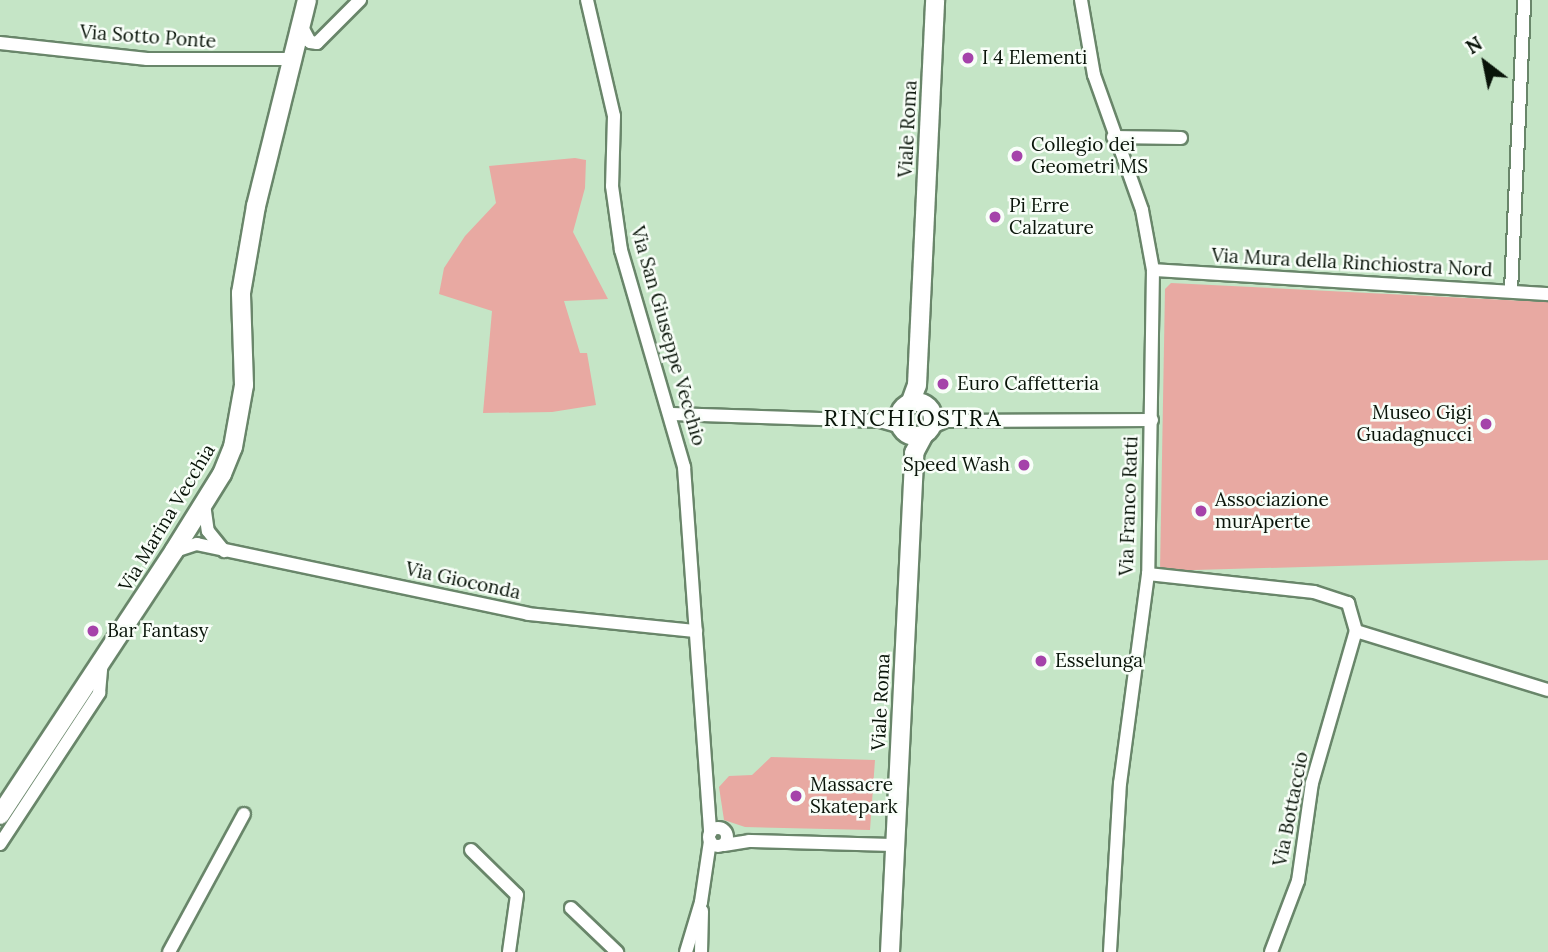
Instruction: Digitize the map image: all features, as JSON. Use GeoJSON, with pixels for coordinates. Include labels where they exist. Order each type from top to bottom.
{"type":"FeatureCollection","features":[{"type":"Feature","properties":{"kind":"main road","name":"Via Marina Vecchia"},"geometry":{"type":"LineString","coordinates":[[0,815],[204,504],[238,434],[244,384],[241,293],[256,206],[295,59],[307,0]]}},
{"type":"Feature","properties":{"kind":"main road","name":"Viale Roma"},"geometry":{"type":"LineString","coordinates":[[890,952],[914,453],[919,419],[917,385],[935,0]]}},
{"type":"Feature","properties":{"kind":"street"},"geometry":{"type":"LineString","coordinates":[[302,27],[310,43],[317,43],[360,0]]}},
{"type":"Feature","properties":{"kind":"street","name":"Via San Giuseppe Vecchio"},"geometry":{"type":"LineString","coordinates":[[587,0],[614,116],[612,186],[621,250],[672,414],[684,467],[711,811],[719,838]]}},
{"type":"Feature","properties":{"kind":"street","name":"Via Franco Ratti"},"geometry":{"type":"LineString","coordinates":[[1081,0],[1094,75],[1113,137],[1142,210],[1153,270],[1148,575],[1139,617],[1116,851],[1110,952]]}},
{"type":"Feature","properties":{"kind":"street"},"geometry":{"type":"LineString","coordinates":[[1511,291],[1524,0]]}},
{"type":"Feature","properties":{"kind":"street","name":"Via Sotto Ponte"},"geometry":{"type":"LineString","coordinates":[[0,43],[147,59],[295,59]]}},
{"type":"Feature","properties":{"kind":"street"},"geometry":{"type":"LineString","coordinates":[[1113,137],[1181,138]]}},
{"type":"Feature","properties":{"kind":"street","name":"Via Mura della Rinchiostra Nord"},"geometry":{"type":"LineString","coordinates":[[1153,270],[1548,293]]}},
{"type":"Feature","properties":{"kind":"street"},"geometry":{"type":"LineString","coordinates":[[672,414],[880,421],[1152,420]]}},
{"type":"Feature","properties":{"kind":"street"},"geometry":{"type":"LineString","coordinates":[[204,504],[203,519],[224,551]]}},
{"type":"Feature","properties":{"kind":"street","name":"Via Gioconda"},"geometry":{"type":"LineString","coordinates":[[174,551],[197,544],[528,614],[696,631]]}},
{"type":"Feature","properties":{"kind":"street"},"geometry":{"type":"LineString","coordinates":[[1148,575],[1314,592],[1348,603],[1356,631],[1548,690]]}},
{"type":"Feature","properties":{"kind":"street","name":"Via Bottaccio"},"geometry":{"type":"LineString","coordinates":[[1270,952],[1298,881],[1312,783],[1356,631]]}},
{"type":"Feature","properties":{"kind":"street"},"geometry":{"type":"LineString","coordinates":[[0,844],[99,693],[102,660]]}},
{"type":"Feature","properties":{"kind":"street"},"geometry":{"type":"LineString","coordinates":[[169,952],[244,814]]}},
{"type":"Feature","properties":{"kind":"street"},"geometry":{"type":"LineString","coordinates":[[686,952],[709,863],[719,838],[895,845]]}},
{"type":"Feature","properties":{"kind":"street"},"geometry":{"type":"LineString","coordinates":[[471,850],[517,895],[509,952]]}},
{"type":"Feature","properties":{"kind":"street"},"geometry":{"type":"LineString","coordinates":[[701,902],[701,952]]}},
{"type":"Feature","properties":{"kind":"street"},"geometry":{"type":"LineString","coordinates":[[571,908],[617,952]]}},
{"type":"Feature","properties":{"kind":"shaded area"},"geometry":{"type":"Polygon","coordinates":[[[575,158],[586,160],[585,188],[573,232],[608,299],[564,301],[580,353],[587,353],[596,405],[552,412],[483,413],[492,311],[439,294],[444,268],[465,236],[496,203],[489,166],[575,158]]]}},
{"type":"Feature","properties":{"kind":"shaded area"},"geometry":{"type":"Polygon","coordinates":[[[1171,283],[1548,302],[1548,560],[1160,571],[1165,289],[1171,283]]]}},
{"type":"Feature","properties":{"kind":"shaded area","name":"Massacre Skatepark"},"geometry":{"type":"Polygon","coordinates":[[[771,757],[875,760],[870,830],[745,827],[724,820],[719,787],[729,776],[752,775],[771,757]]]}},
{"type":"Feature","properties":{"kind":"place","name":"I 4 Elementi"},"geometry":{"type":"Point","coordinates":[968,58]}},
{"type":"Feature","properties":{"kind":"place","name":"Collegio dei Geometri MS"},"geometry":{"type":"Point","coordinates":[1017,156]}},
{"type":"Feature","properties":{"kind":"place","name":"Pi Erre Calzature"},"geometry":{"type":"Point","coordinates":[995,217]}},
{"type":"Feature","properties":{"kind":"place","name":"Euro Caffetteria"},"geometry":{"type":"Point","coordinates":[943,384]}},
{"type":"Feature","properties":{"kind":"place","name":"Museo Gigi Guadagnucci"},"geometry":{"type":"Point","coordinates":[1486,424]}},
{"type":"Feature","properties":{"kind":"place","name":"Speed Wash"},"geometry":{"type":"Point","coordinates":[1024,465]}},
{"type":"Feature","properties":{"kind":"place","name":"Associazione murAperte"},"geometry":{"type":"Point","coordinates":[1201,511]}},
{"type":"Feature","properties":{"kind":"place","name":"Bar Fantasy"},"geometry":{"type":"Point","coordinates":[93,631]}},
{"type":"Feature","properties":{"kind":"place","name":"Esselunga"},"geometry":{"type":"Point","coordinates":[1041,661]}},
{"type":"Feature","properties":{"kind":"place","name":"Massacre Skatepark"},"geometry":{"type":"Point","coordinates":[796,796]}},
{"type":"Feature","properties":{"kind":"district","name":"RINCHIOSTRA"},"geometry":{"type":"Point","coordinates":[913,418]}}]}
